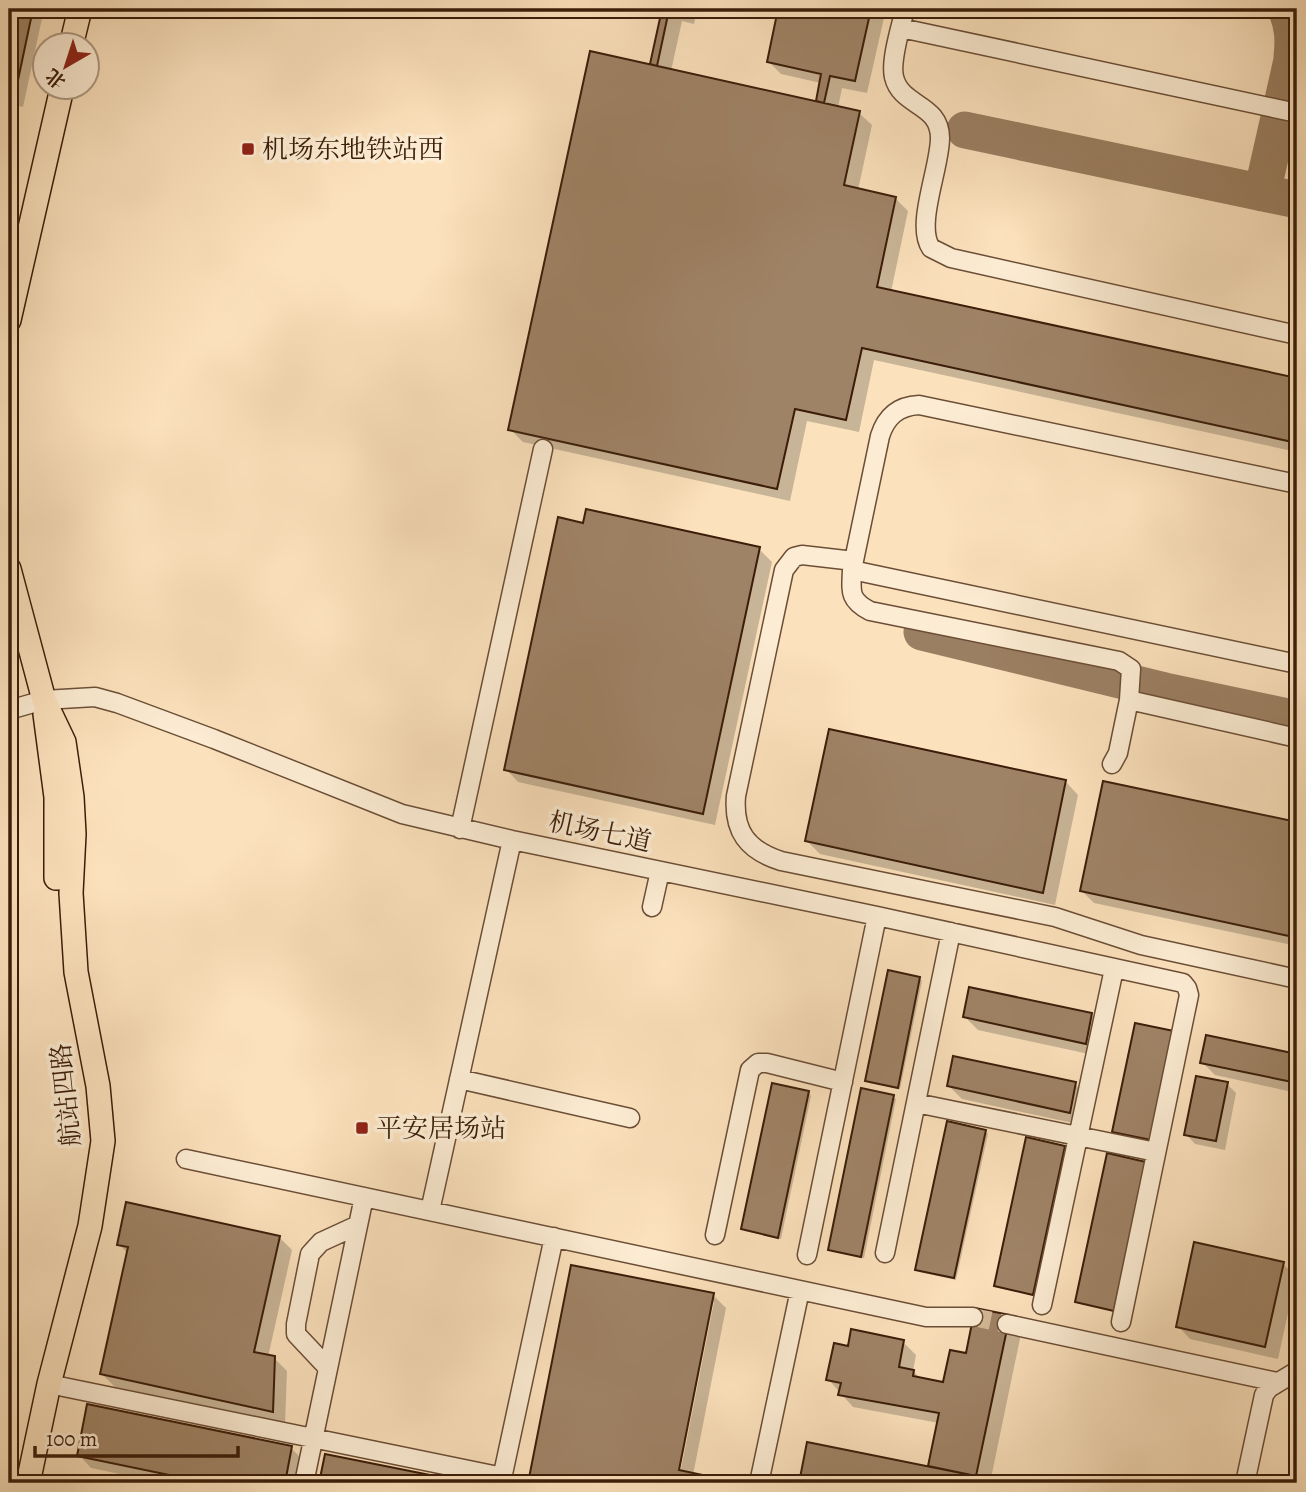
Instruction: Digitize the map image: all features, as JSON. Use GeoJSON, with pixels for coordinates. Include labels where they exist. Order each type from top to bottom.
{"type":"FeatureCollection","features":[{"type":"Feature","properties":{"kind":"main road"},"geometry":{"type":"LineString","coordinates":[[74,32],[80,9]]}},
{"type":"Feature","properties":{"kind":"main road"},"geometry":{"type":"LineString","coordinates":[[9,320],[59,102]]}},
{"type":"Feature","properties":{"kind":"main road","name":"航站四路"},"geometry":{"type":"LineString","coordinates":[[9,569],[44,700],[56,797],[56,893],[61,971],[83,1085],[87,1140],[78,1223],[12,1483]]}},
{"type":"Feature","properties":{"kind":"main road","name":"航站四路"},"geometry":{"type":"LineString","coordinates":[[28,1483],[49,1384],[90,1226],[103,1141],[98,1086],[76,972],[73,939],[72,797],[64,742],[44,700]]}},
{"type":"Feature","properties":{"kind":"street"},"geometry":{"type":"LineString","coordinates":[[905,9],[893,76],[905,96],[935,117],[939,127],[939,153],[924,231],[927,243],[937,253],[1297,335]]}},
{"type":"Feature","properties":{"kind":"street"},"geometry":{"type":"LineString","coordinates":[[901,28],[1297,113]]}},
{"type":"Feature","properties":{"kind":"street"},"geometry":{"type":"LineString","coordinates":[[1112,764],[1118,753],[1129,700],[1130,669],[1119,661],[870,611],[860,606],[853,598],[853,566],[883,428],[895,412],[919,405],[1297,484]]}},
{"type":"Feature","properties":{"kind":"street"},"geometry":{"type":"LineString","coordinates":[[460,829],[543,449]]}},
{"type":"Feature","properties":{"kind":"street"},"geometry":{"type":"LineString","coordinates":[[1297,664],[802,555],[794,557],[784,570],[736,796],[737,822],[748,843],[781,861],[1055,917],[1140,945],[1297,979]]}},
{"type":"Feature","properties":{"kind":"street","name":"机场七道"},"geometry":{"type":"LineString","coordinates":[[9,710],[44,700],[95,697],[117,702],[215,738],[402,814],[512,841],[877,916],[1183,984],[1189,995],[1156,1152]]}},
{"type":"Feature","properties":{"kind":"street"},"geometry":{"type":"LineString","coordinates":[[1129,700],[1297,738]]}},
{"type":"Feature","properties":{"kind":"street"},"geometry":{"type":"LineString","coordinates":[[430,1211],[512,841]]}},
{"type":"Feature","properties":{"kind":"street"},"geometry":{"type":"LineString","coordinates":[[652,907],[660,871]]}},
{"type":"Feature","properties":{"kind":"street"},"geometry":{"type":"LineString","coordinates":[[807,1255],[877,916]]}},
{"type":"Feature","properties":{"kind":"street"},"geometry":{"type":"LineString","coordinates":[[886,1253],[951,932]]}},
{"type":"Feature","properties":{"kind":"street"},"geometry":{"type":"LineString","coordinates":[[1042,1305],[1114,970]]}},
{"type":"Feature","properties":{"kind":"street"},"geometry":{"type":"LineString","coordinates":[[715,1235],[750,1070],[758,1063],[767,1063],[843,1082]]}},
{"type":"Feature","properties":{"kind":"street"},"geometry":{"type":"LineString","coordinates":[[459,1079],[630,1118]]}},
{"type":"Feature","properties":{"kind":"street"},"geometry":{"type":"LineString","coordinates":[[916,1103],[1156,1152],[1121,1322]]}},
{"type":"Feature","properties":{"kind":"street"},"geometry":{"type":"LineString","coordinates":[[186,1159],[926,1317],[973,1317]]}},
{"type":"Feature","properties":{"kind":"street"},"geometry":{"type":"LineString","coordinates":[[304,1483],[365,1197]]}},
{"type":"Feature","properties":{"kind":"street"},"geometry":{"type":"LineString","coordinates":[[328,1368],[296,1334],[310,1254],[321,1242],[358,1225]]}},
{"type":"Feature","properties":{"kind":"street"},"geometry":{"type":"LineString","coordinates":[[49,1384],[314,1438],[502,1480],[554,1237]]}},
{"type":"Feature","properties":{"kind":"street"},"geometry":{"type":"LineString","coordinates":[[759,1483],[800,1290]]}},
{"type":"Feature","properties":{"kind":"street"},"geometry":{"type":"LineString","coordinates":[[1007,1324],[1278,1382]]}},
{"type":"Feature","properties":{"kind":"street"},"geometry":{"type":"LineString","coordinates":[[1245,1483],[1264,1395],[1278,1382],[1297,1371]]}},
{"type":"Feature","properties":{"kind":"building"},"geometry":{"type":"Polygon","coordinates":[[[9,9],[33,9],[14,99],[9,98],[9,9]]]}},
{"type":"Feature","properties":{"kind":"building"},"geometry":{"type":"Polygon","coordinates":[[[662,9],[682,9],[681,12],[669,10],[657,66],[650,64],[662,9]]]}},
{"type":"Feature","properties":{"kind":"building"},"geometry":{"type":"Polygon","coordinates":[[[778,9],[871,9],[855,81],[830,76],[824,103],[816,101],[821,74],[767,62],[778,9]]]}},
{"type":"Feature","properties":{"kind":"building"},"geometry":{"type":"Polygon","coordinates":[[[590,51],[860,111],[844,185],[896,197],[877,287],[1297,378],[1297,443],[862,348],[846,420],[795,409],[777,489],[508,430],[590,51]]]}},
{"type":"Feature","properties":{"kind":"building"},"geometry":{"type":"Polygon","coordinates":[[[586,509],[760,547],[703,814],[504,770],[558,517],[583,523],[586,509]]]}},
{"type":"Feature","properties":{"kind":"building"},"geometry":{"type":"Polygon","coordinates":[[[829,729],[1066,780],[1043,893],[805,841],[829,729]]]}},
{"type":"Feature","properties":{"kind":"building"},"geometry":{"type":"Polygon","coordinates":[[[1103,781],[1297,822],[1297,898],[1289,936],[1080,891],[1103,781]]]}},
{"type":"Feature","properties":{"kind":"building"},"geometry":{"type":"Polygon","coordinates":[[[888,970],[920,977],[898,1088],[865,1081],[888,970]]]}},
{"type":"Feature","properties":{"kind":"building"},"geometry":{"type":"Polygon","coordinates":[[[969,987],[1092,1013],[1086,1044],[963,1017],[969,987]]]}},
{"type":"Feature","properties":{"kind":"building"},"geometry":{"type":"Polygon","coordinates":[[[1135,1023],[1174,1031],[1151,1140],[1112,1132],[1135,1023]]]}},
{"type":"Feature","properties":{"kind":"building"},"geometry":{"type":"Polygon","coordinates":[[[1206,1035],[1297,1054],[1297,1083],[1200,1063],[1206,1035]]]}},
{"type":"Feature","properties":{"kind":"building"},"geometry":{"type":"Polygon","coordinates":[[[953,1056],[1076,1082],[1070,1113],[947,1086],[953,1056]]]}},
{"type":"Feature","properties":{"kind":"building"},"geometry":{"type":"Polygon","coordinates":[[[1196,1076],[1228,1082],[1216,1141],[1184,1135],[1196,1076]]]}},
{"type":"Feature","properties":{"kind":"building"},"geometry":{"type":"Polygon","coordinates":[[[772,1083],[809,1091],[778,1238],[741,1229],[772,1083]]]}},
{"type":"Feature","properties":{"kind":"building"},"geometry":{"type":"Polygon","coordinates":[[[861,1088],[894,1095],[861,1257],[828,1250],[861,1088]]]}},
{"type":"Feature","properties":{"kind":"building"},"geometry":{"type":"Polygon","coordinates":[[[947,1121],[986,1130],[954,1278],[915,1270],[947,1121]]]}},
{"type":"Feature","properties":{"kind":"building"},"geometry":{"type":"Polygon","coordinates":[[[1026,1137],[1065,1146],[1033,1295],[994,1286],[1026,1137]]]}},
{"type":"Feature","properties":{"kind":"building"},"geometry":{"type":"Polygon","coordinates":[[[1107,1153],[1146,1162],[1114,1311],[1075,1302],[1107,1153]]]}},
{"type":"Feature","properties":{"kind":"building"},"geometry":{"type":"Polygon","coordinates":[[[126,1202],[280,1236],[254,1352],[275,1356],[273,1412],[100,1374],[128,1247],[117,1245],[126,1202]]]}},
{"type":"Feature","properties":{"kind":"building"},"geometry":{"type":"Polygon","coordinates":[[[1194,1242],[1284,1262],[1265,1347],[1176,1327],[1194,1242]]]}},
{"type":"Feature","properties":{"kind":"building"},"geometry":{"type":"Polygon","coordinates":[[[571,1265],[714,1293],[679,1470],[740,1483],[528,1483],[571,1265]]]}},
{"type":"Feature","properties":{"kind":"building"},"geometry":{"type":"Polygon","coordinates":[[[975,1308],[1010,1315],[976,1476],[928,1466],[939,1413],[838,1395],[841,1383],[826,1380],[834,1343],[848,1346],[851,1329],[904,1340],[899,1367],[914,1370],[913,1376],[943,1382],[950,1350],[966,1353],[975,1308]]]}},
{"type":"Feature","properties":{"kind":"building"},"geometry":{"type":"Polygon","coordinates":[[[87,1404],[292,1446],[285,1483],[208,1483],[77,1456],[87,1404]]]}},
{"type":"Feature","properties":{"kind":"building"},"geometry":{"type":"Polygon","coordinates":[[[807,1442],[976,1476],[975,1483],[799,1483],[807,1442]]]}},
{"type":"Feature","properties":{"kind":"building"},"geometry":{"type":"Polygon","coordinates":[[[325,1454],[470,1483],[319,1483],[325,1454]]]}},
{"type":"Feature","properties":{"kind":"taxiway"},"geometry":{"type":"LineString","coordinates":[[1286,9],[1292,32],[1292,57]]}},
{"type":"Feature","properties":{"kind":"taxiway"},"geometry":{"type":"LineString","coordinates":[[1262,193],[1297,38]]}},
{"type":"Feature","properties":{"kind":"taxiway"},"geometry":{"type":"LineString","coordinates":[[965,130],[1297,200]]}},
{"type":"Feature","properties":{"kind":"taxiway"},"geometry":{"type":"LineString","coordinates":[[922,632],[1165,691],[1297,719]]}},
{"type":"Feature","properties":{"kind":"tunnel"},"geometry":{"type":"LineString","coordinates":[[973,1317],[1007,1324]]}},
{"type":"Feature","properties":{"kind":"place","name":"机场东地铁站西"},"geometry":{"type":"Point","coordinates":[248,149]}},
{"type":"Feature","properties":{"kind":"place","name":"平安居场站"},"geometry":{"type":"Point","coordinates":[362,1128]}}]}
